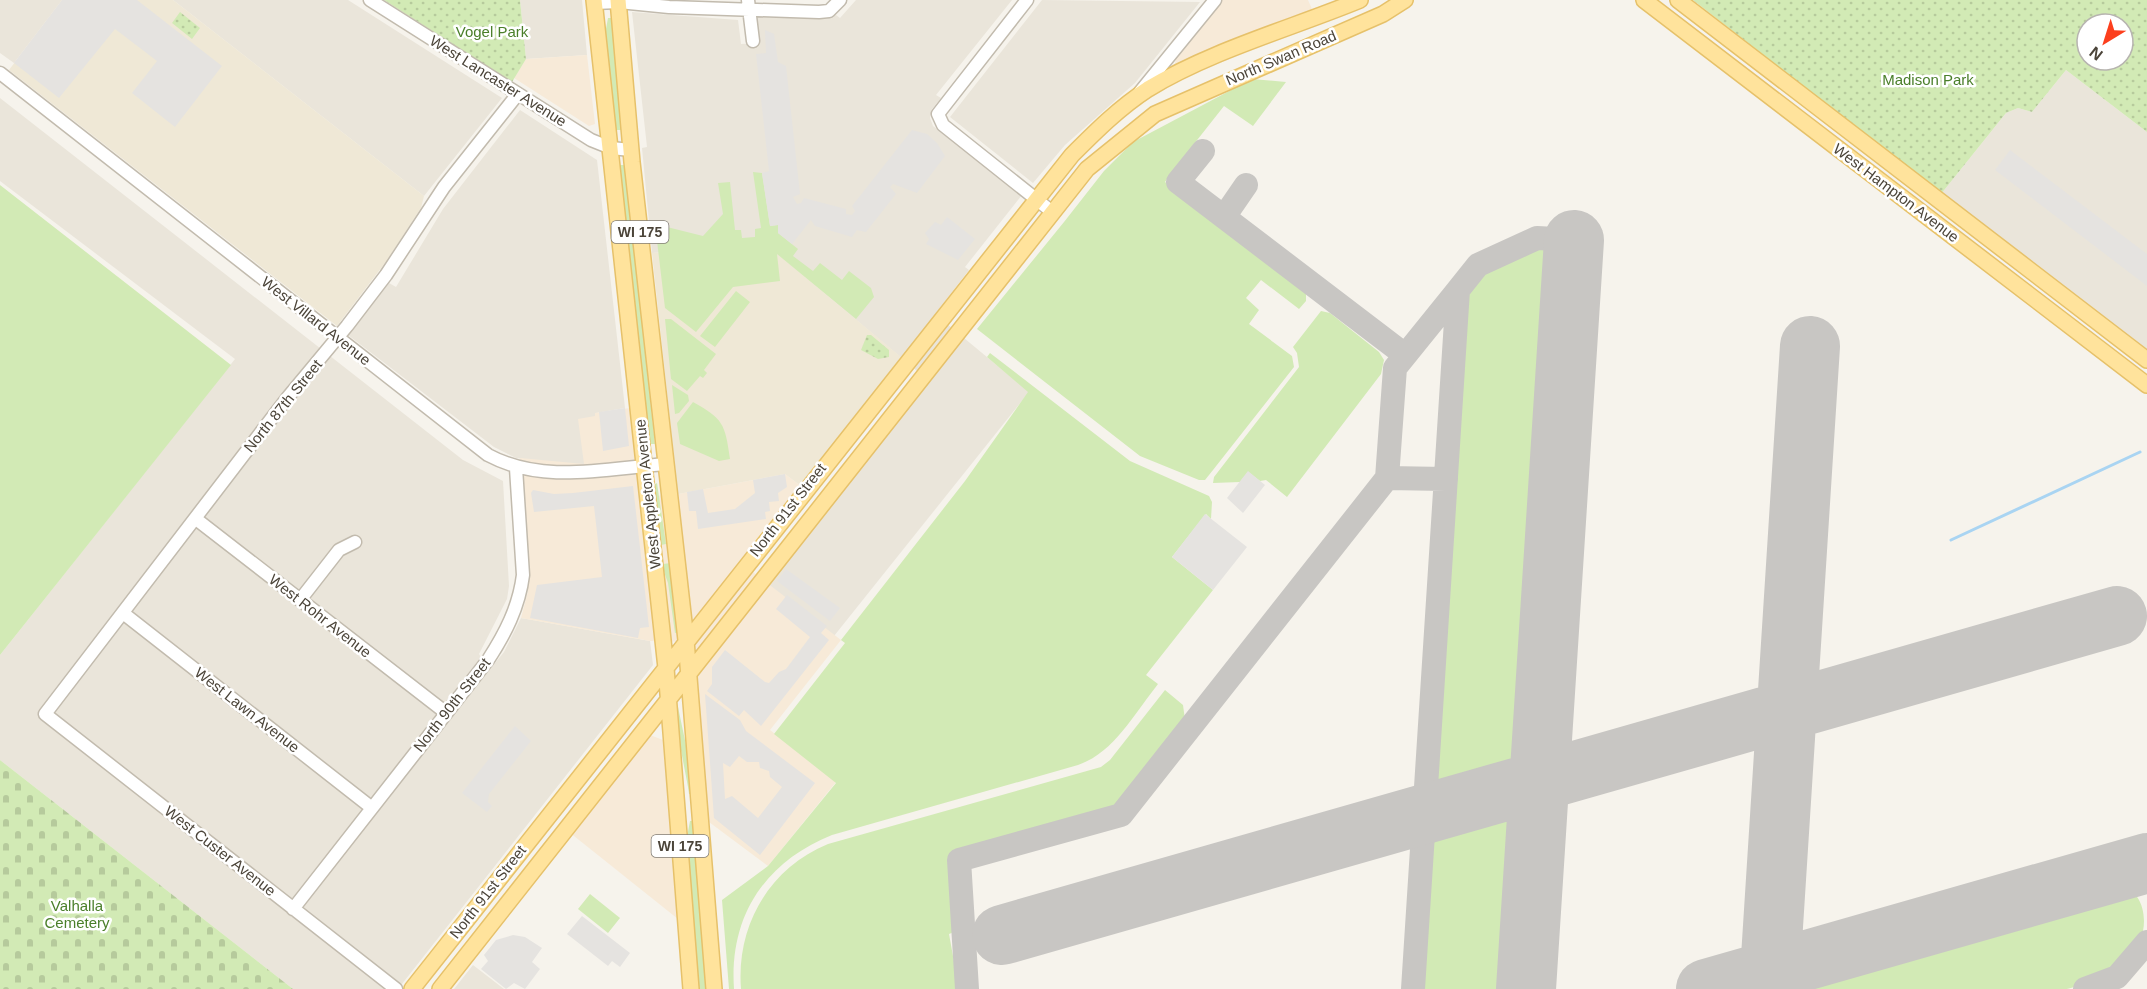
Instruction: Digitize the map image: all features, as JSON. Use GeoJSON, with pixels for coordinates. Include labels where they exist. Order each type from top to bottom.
{"type":"FeatureCollection","features":[{"type":"Feature","properties":{"kind":"main road","name":"North Swan Road"},"geometry":{"type":"LineString","coordinates":[[1133,100],[1172,77],[1227,52],[1360,0]]}},
{"type":"Feature","properties":{"kind":"main road","name":"North Swan Road"},"geometry":{"type":"LineString","coordinates":[[1155,114],[1383,14],[1405,0]]}},
{"type":"Feature","properties":{"kind":"main road","name":"West Hampton Avenue"},"geometry":{"type":"LineString","coordinates":[[1644,0],[2147,385]]}},
{"type":"Feature","properties":{"kind":"main road","name":"West Hampton Avenue"},"geometry":{"type":"LineString","coordinates":[[1678,0],[2147,360]]}},
{"type":"Feature","properties":{"kind":"main road","name":"West Appleton Avenue"},"geometry":{"type":"LineString","coordinates":[[618,1],[631,150],[678,553],[714,989]]}},
{"type":"Feature","properties":{"kind":"main road","name":"West Appleton Avenue"},"geometry":{"type":"LineString","coordinates":[[594,2],[666,668],[691,989]]}},
{"type":"Feature","properties":{"kind":"main road"},"geometry":{"type":"LineString","coordinates":[[1155,114],[1170,91],[1172,77]]}},
{"type":"Feature","properties":{"kind":"main road","name":"North 91st Street"},"geometry":{"type":"LineString","coordinates":[[412,989],[1036,199],[1072,155],[1114,114],[1133,100]]}},
{"type":"Feature","properties":{"kind":"main road","name":"North 91st Street"},"geometry":{"type":"LineString","coordinates":[[440,989],[668,703],[1051,211],[1087,169],[1155,114]]}},
{"type":"Feature","properties":{"kind":"main road"},"geometry":{"type":"LineString","coordinates":[[654,552],[678,553]]}},
{"type":"Feature","properties":{"kind":"main road"},"geometry":{"type":"LineString","coordinates":[[681,589],[695,609],[712,607]]}},
{"type":"Feature","properties":{"kind":"main road"},"geometry":{"type":"LineString","coordinates":[[644,733],[656,730],[671,741]]}},
{"type":"Feature","properties":{"kind":"street","name":"West Lancaster Avenue"},"geometry":{"type":"LineString","coordinates":[[370,0],[591,140],[611,148],[631,150]]}},
{"type":"Feature","properties":{"kind":"street"},"geometry":{"type":"LineString","coordinates":[[594,2],[749,5],[830,11],[840,0]]}},
{"type":"Feature","properties":{"kind":"street"},"geometry":{"type":"LineString","coordinates":[[1026,0],[941,109],[939,120],[1051,211]]}},
{"type":"Feature","properties":{"kind":"street","name":"North 91st Street"},"geometry":{"type":"LineString","coordinates":[[1133,100],[1215,0]]}},
{"type":"Feature","properties":{"kind":"street"},"geometry":{"type":"LineString","coordinates":[[749,5],[753,41]]}},
{"type":"Feature","properties":{"kind":"street","name":"North 91st Street"},"geometry":{"type":"LineString","coordinates":[[1172,77],[1179,46]]}},
{"type":"Feature","properties":{"kind":"street","name":"West Villard Avenue"},"geometry":{"type":"LineString","coordinates":[[0,73],[476,447],[516,468],[555,473],[667,464]]}},
{"type":"Feature","properties":{"kind":"street","name":"North 87th Street"},"geometry":{"type":"LineString","coordinates":[[45,714],[338,338],[386,275],[444,187],[517,95]]}},
{"type":"Feature","properties":{"kind":"street","name":"North 90th Street"},"geometry":{"type":"LineString","coordinates":[[293,909],[498,645],[515,611],[521,590],[523,558],[515,484],[516,468]]}},
{"type":"Feature","properties":{"kind":"street","name":"West Rohr Avenue"},"geometry":{"type":"LineString","coordinates":[[195,519],[445,712]]}},
{"type":"Feature","properties":{"kind":"street"},"geometry":{"type":"LineString","coordinates":[[300,600],[339,550],[355,542]]}},
{"type":"Feature","properties":{"kind":"street","name":"West Lawn Avenue"},"geometry":{"type":"LineString","coordinates":[[123,613],[372,808]]}},
{"type":"Feature","properties":{"kind":"street","name":"West Custer Avenue"},"geometry":{"type":"LineString","coordinates":[[45,714],[396,989]]}},
{"type":"Feature","properties":{"kind":"shaded area"},"geometry":{"type":"Polygon","coordinates":[[[0,0],[62,0],[14,63],[0,53],[0,0]]]}},
{"type":"Feature","properties":{"kind":"shaded area"},"geometry":{"type":"Polygon","coordinates":[[[62,0],[173,0],[424,196],[421,208],[388,259],[337,326],[9,70],[62,0]]]}},
{"type":"Feature","properties":{"kind":"shaded area"},"geometry":{"type":"Polygon","coordinates":[[[62,0],[137,0],[222,66],[175,127],[132,93],[157,61],[115,29],[59,98],[14,63],[62,0]]]}},
{"type":"Feature","properties":{"kind":"shaded area"},"geometry":{"type":"Polygon","coordinates":[[[173,0],[348,0],[502,98],[424,196],[173,0]]]}},
{"type":"Feature","properties":{"kind":"shaded area"},"geometry":{"type":"Polygon","coordinates":[[[520,0],[582,0],[587,55],[526,59],[520,0]]]}},
{"type":"Feature","properties":{"kind":"shaded area"},"geometry":{"type":"Polygon","coordinates":[[[856,0],[1012,0],[936,95],[941,98],[932,109],[930,118],[933,126],[1022,195],[965,267],[969,270],[935,314],[1029,392],[834,636],[766,583],[929,381],[767,245],[652,253],[642,148],[647,147],[632,12],[738,20],[741,44],[757,43],[758,17],[826,19],[836,15],[840,18],[856,0]]]}},
{"type":"Feature","properties":{"kind":"shaded area"},"geometry":{"type":"Polygon","coordinates":[[[1042,0],[1200,2],[1135,83],[1065,145],[1033,183],[950,117],[1042,0]]]}},
{"type":"Feature","properties":{"kind":"shaded area"},"geometry":{"type":"Polygon","coordinates":[[[1215,0],[1308,0],[1316,18],[1172,77],[1179,46],[1215,0]]]}},
{"type":"Feature","properties":{"kind":"shaded area"},"geometry":{"type":"Polygon","coordinates":[[[765,30],[774,34],[778,62],[786,66],[800,194],[793,197],[797,204],[801,203],[804,198],[846,209],[846,214],[852,215],[855,211],[852,206],[912,130],[927,134],[937,143],[945,156],[917,193],[893,184],[890,187],[896,194],[866,232],[857,230],[852,237],[815,226],[811,220],[792,244],[778,233],[778,225],[770,226],[762,173],[769,171],[756,54],[766,53],[765,30]]]}},
{"type":"Feature","properties":{"kind":"shaded area"},"geometry":{"type":"Polygon","coordinates":[[[587,55],[595,124],[589,126],[514,78],[526,59],[587,55]]]}},
{"type":"Feature","properties":{"kind":"shaded area"},"geometry":{"type":"Polygon","coordinates":[[[2066,70],[2147,132],[2147,353],[1941,194],[2006,113],[2018,108],[2032,112],[2066,70]]]}},
{"type":"Feature","properties":{"kind":"shaded area"},"geometry":{"type":"Polygon","coordinates":[[[0,98],[463,460],[503,481],[509,586],[507,599],[479,654],[482,659],[461,687],[471,693],[504,652],[521,618],[650,641],[653,665],[398,989],[293,989],[0,760],[0,655],[235,359],[0,181],[0,98]]]}},
{"type":"Feature","properties":{"kind":"shaded area"},"geometry":{"type":"Polygon","coordinates":[[[520,110],[597,160],[625,408],[596,413],[584,464],[516,458],[494,447],[348,335],[389,283],[396,287],[443,209],[520,110]]]}},
{"type":"Feature","properties":{"kind":"shaded area"},"geometry":{"type":"Polygon","coordinates":[[[2010,150],[2147,254],[2147,286],[1995,170],[2010,150]]]}},
{"type":"Feature","properties":{"kind":"shaded area"},"geometry":{"type":"Polygon","coordinates":[[[947,217],[975,239],[958,260],[926,244],[929,239],[925,233],[935,222],[941,225],[947,217]]]}},
{"type":"Feature","properties":{"kind":"shaded area"},"geometry":{"type":"Polygon","coordinates":[[[767,245],[901,357],[801,486],[785,474],[678,494],[652,253],[767,245]]]}},
{"type":"Feature","properties":{"kind":"shaded area"},"geometry":{"type":"Polygon","coordinates":[[[625,408],[629,446],[603,451],[599,412],[625,408]]]}},
{"type":"Feature","properties":{"kind":"shaded area"},"geometry":{"type":"Polygon","coordinates":[[[630,408],[642,497],[678,494],[785,474],[801,486],[740,562],[841,640],[770,730],[836,782],[768,866],[709,822],[693,642],[650,641],[521,618],[528,591],[527,527],[520,458],[584,464],[578,419],[595,416],[595,413],[630,408]]]}},
{"type":"Feature","properties":{"kind":"shaded area"},"geometry":{"type":"Polygon","coordinates":[[[1248,471],[1265,485],[1243,513],[1227,498],[1248,471]]]}},
{"type":"Feature","properties":{"kind":"shaded area"},"geometry":{"type":"Polygon","coordinates":[[[785,474],[787,487],[778,493],[779,501],[769,502],[770,511],[765,512],[766,519],[698,529],[696,511],[689,511],[687,492],[703,489],[708,513],[735,509],[755,493],[753,480],[785,474]]]}},
{"type":"Feature","properties":{"kind":"shaded area"},"geometry":{"type":"Polygon","coordinates":[[[633,486],[649,627],[640,628],[638,638],[530,618],[537,585],[602,577],[594,506],[534,512],[531,493],[533,490],[554,494],[633,486]]]}},
{"type":"Feature","properties":{"kind":"shaded area"},"geometry":{"type":"Polygon","coordinates":[[[1205,514],[1247,547],[1213,590],[1172,557],[1205,514]]]}},
{"type":"Feature","properties":{"kind":"shaded area"},"geometry":{"type":"Polygon","coordinates":[[[786,569],[840,608],[830,621],[777,581],[786,569]]]}},
{"type":"Feature","properties":{"kind":"shaded area"},"geometry":{"type":"Polygon","coordinates":[[[787,595],[827,626],[821,633],[829,640],[761,726],[744,710],[739,716],[707,691],[712,684],[712,667],[725,650],[765,682],[769,683],[779,672],[786,669],[810,637],[776,609],[787,595]]]}},
{"type":"Feature","properties":{"kind":"shaded area"},"geometry":{"type":"Polygon","coordinates":[[[705,694],[740,720],[746,731],[815,783],[760,855],[714,818],[705,694]],[[739,756],[730,767],[723,763],[725,799],[732,796],[758,818],[782,787],[770,777],[769,771],[760,768],[759,762],[747,762],[739,756]]]}},
{"type":"Feature","properties":{"kind":"shaded area"},"geometry":{"type":"Polygon","coordinates":[[[515,726],[531,741],[489,794],[488,802],[492,806],[487,812],[462,793],[515,726]]]}},
{"type":"Feature","properties":{"kind":"shaded area"},"geometry":{"type":"Polygon","coordinates":[[[650,735],[663,740],[678,919],[569,832],[650,735]]]}},
{"type":"Feature","properties":{"kind":"shaded area"},"geometry":{"type":"Polygon","coordinates":[[[582,916],[630,953],[620,967],[612,961],[608,966],[567,934],[582,916]]]}},
{"type":"Feature","properties":{"kind":"shaded area"},"geometry":{"type":"Polygon","coordinates":[[[513,935],[525,937],[542,948],[532,962],[540,969],[525,989],[514,983],[506,989],[481,969],[488,961],[484,955],[496,940],[513,935]]]}},
{"type":"Feature","properties":{"kind":"shaded area"},"geometry":{"type":"Polygon","coordinates":[[[473,965],[504,989],[454,989],[473,965]]]}},
{"type":"Feature","properties":{"kind":"green space","name":"Vogel Park"},"geometry":{"type":"Polygon","coordinates":[[[384,0],[520,0],[526,59],[512,82],[384,0]]]}},
{"type":"Feature","properties":{"kind":"green space","name":"Madison Park"},"geometry":{"type":"Polygon","coordinates":[[[1693,0],[2147,0],[2147,132],[2066,70],[2032,112],[2018,108],[2006,113],[1941,194],[1693,0]]]}},
{"type":"Feature","properties":{"kind":"green space"},"geometry":{"type":"Polygon","coordinates":[[[180,12],[200,28],[192,39],[172,23],[180,12]]]}},
{"type":"Feature","properties":{"kind":"green space"},"geometry":{"type":"Polygon","coordinates":[[[608,18],[613,18],[624,124],[621,130],[616,130],[605,34],[608,18]]]}},
{"type":"Feature","properties":{"kind":"green space"},"geometry":{"type":"Polygon","coordinates":[[[1252,79],[1286,82],[1253,126],[1224,106],[1194,144],[1195,146],[1178,170],[1174,169],[1165,182],[1306,293],[1306,301],[1299,309],[1261,280],[1246,298],[1259,310],[1249,324],[1292,356],[1294,367],[1205,480],[1199,480],[1140,456],[977,329],[1104,171],[1133,142],[1252,79]]]}},
{"type":"Feature","properties":{"kind":"green space"},"geometry":{"type":"Polygon","coordinates":[[[619,165],[625,165],[655,444],[650,444],[619,165]]]}},
{"type":"Feature","properties":{"kind":"green space"},"geometry":{"type":"Polygon","coordinates":[[[753,172],[762,173],[770,226],[778,225],[778,233],[798,249],[793,256],[813,271],[820,263],[842,280],[849,271],[871,288],[874,297],[856,319],[777,254],[780,281],[733,287],[696,332],[665,308],[655,224],[703,236],[723,214],[718,183],[730,182],[735,230],[741,230],[742,238],[755,237],[755,229],[761,228],[753,172]]]}},
{"type":"Feature","properties":{"kind":"green space"},"geometry":{"type":"Polygon","coordinates":[[[0,185],[231,365],[0,655],[0,185]]]}},
{"type":"Feature","properties":{"kind":"green space"},"geometry":{"type":"Polygon","coordinates":[[[1545,248],[1553,255],[1555,268],[1525,753],[1521,763],[1504,776],[1449,791],[1442,790],[1436,782],[1435,768],[1465,305],[1474,282],[1485,271],[1528,251],[1545,248]]]}},
{"type":"Feature","properties":{"kind":"green space"},"geometry":{"type":"Polygon","coordinates":[[[736,291],[750,302],[715,347],[700,336],[736,291]]]}},
{"type":"Feature","properties":{"kind":"green space"},"geometry":{"type":"Polygon","coordinates":[[[1321,311],[1330,313],[1379,352],[1384,360],[1381,374],[1287,497],[1266,480],[1260,481],[1248,472],[1240,482],[1213,483],[1214,477],[1299,367],[1297,353],[1293,347],[1321,311]]]}},
{"type":"Feature","properties":{"kind":"green space"},"geometry":{"type":"Polygon","coordinates":[[[665,319],[671,319],[716,354],[704,370],[707,373],[703,378],[700,376],[687,391],[671,379],[665,319]]]}},
{"type":"Feature","properties":{"kind":"green space"},"geometry":{"type":"Polygon","coordinates":[[[867,335],[871,335],[889,350],[889,357],[878,359],[861,350],[867,335]]]}},
{"type":"Feature","properties":{"kind":"green space"},"geometry":{"type":"Polygon","coordinates":[[[990,353],[1130,461],[1209,496],[1212,502],[1211,519],[1206,514],[1172,557],[1213,590],[1146,675],[1158,684],[1112,743],[1102,752],[1078,765],[832,835],[808,846],[788,860],[770,876],[745,915],[734,963],[734,989],[729,989],[722,900],[768,866],[836,783],[774,734],[845,643],[841,640],[965,481],[1028,392],[987,357],[990,353]]]}},
{"type":"Feature","properties":{"kind":"green space"},"geometry":{"type":"Polygon","coordinates":[[[672,385],[688,395],[689,401],[679,413],[675,414],[672,385]]]}},
{"type":"Feature","properties":{"kind":"green space"},"geometry":{"type":"Polygon","coordinates":[[[693,402],[711,413],[721,423],[730,459],[719,461],[680,444],[677,423],[693,402]]]}},
{"type":"Feature","properties":{"kind":"green space"},"geometry":{"type":"Polygon","coordinates":[[[657,483],[666,544],[661,545],[654,485],[657,483]]]}},
{"type":"Feature","properties":{"kind":"green space"},"geometry":{"type":"Polygon","coordinates":[[[671,563],[679,632],[675,633],[668,583],[662,566],[671,563]]]}},
{"type":"Feature","properties":{"kind":"green space"},"geometry":{"type":"Polygon","coordinates":[[[1165,690],[1183,705],[1185,720],[1169,746],[1146,775],[1108,809],[1096,815],[949,856],[954,932],[949,934],[959,989],[741,989],[744,943],[760,902],[789,868],[807,855],[828,844],[1101,767],[1110,760],[1165,690]]]}},
{"type":"Feature","properties":{"kind":"green space"},"geometry":{"type":"Polygon","coordinates":[[[678,707],[687,750],[692,794],[689,794],[679,740],[678,707]]]}},
{"type":"Feature","properties":{"kind":"green space","name":"Valhalla Cemetery"},"geometry":{"type":"Polygon","coordinates":[[[0,760],[293,989],[0,989],[0,760]]]}},
{"type":"Feature","properties":{"kind":"green space"},"geometry":{"type":"Polygon","coordinates":[[[1511,807],[1520,818],[1520,824],[1510,989],[1422,989],[1430,848],[1434,836],[1442,827],[1456,820],[1486,811],[1511,807]]]}},
{"type":"Feature","properties":{"kind":"green space"},"geometry":{"type":"Polygon","coordinates":[[[690,821],[694,821],[708,989],[698,989],[687,837],[690,821]]]}},
{"type":"Feature","properties":{"kind":"green space"},"geometry":{"type":"Polygon","coordinates":[[[2116,887],[2130,891],[2140,901],[2144,916],[2143,931],[2133,948],[2111,972],[2090,983],[2067,989],[1788,989],[1795,980],[1801,977],[2116,887]]]}},
{"type":"Feature","properties":{"kind":"green space"},"geometry":{"type":"Polygon","coordinates":[[[590,894],[620,918],[608,933],[578,909],[590,894]]]}},
{"type":"Feature","properties":{"kind":"waterway"},"geometry":{"type":"LineString","coordinates":[[1951,540],[2140,452]]}},
{"type":"Feature","properties":{"kind":"taxiway"},"geometry":{"type":"LineString","coordinates":[[1203,151],[1178,182],[1405,355]]}},
{"type":"Feature","properties":{"kind":"taxiway"},"geometry":{"type":"LineString","coordinates":[[1224,217],[1246,185]]}},
{"type":"Feature","properties":{"kind":"taxiway"},"geometry":{"type":"LineString","coordinates":[[1413,989],[1458,290],[1478,265],[1537,238],[1574,240]]}},
{"type":"Feature","properties":{"kind":"taxiway"},"geometry":{"type":"LineString","coordinates":[[967,989],[959,860],[1121,815],[1387,478],[1395,368],[1458,290]]}},
{"type":"Feature","properties":{"kind":"taxiway"},"geometry":{"type":"LineString","coordinates":[[1387,478],[1446,479]]}},
{"type":"Feature","properties":{"kind":"taxiway"},"geometry":{"type":"LineString","coordinates":[[1423,814],[1541,781]]}},
{"type":"Feature","properties":{"kind":"taxiway"},"geometry":{"type":"LineString","coordinates":[[2085,989],[2117,977],[2147,942]]}},
{"type":"Feature","properties":{"kind":"runway"},"geometry":{"type":"LineString","coordinates":[[1526,989],[1574,240]]}},
{"type":"Feature","properties":{"kind":"runway"},"geometry":{"type":"LineString","coordinates":[[1769,989],[1810,346]]}},
{"type":"Feature","properties":{"kind":"runway"},"geometry":{"type":"LineString","coordinates":[[1002,935],[2117,616]]}},
{"type":"Feature","properties":{"kind":"runway"},"geometry":{"type":"LineString","coordinates":[[1706,989],[2147,863]]}}]}
